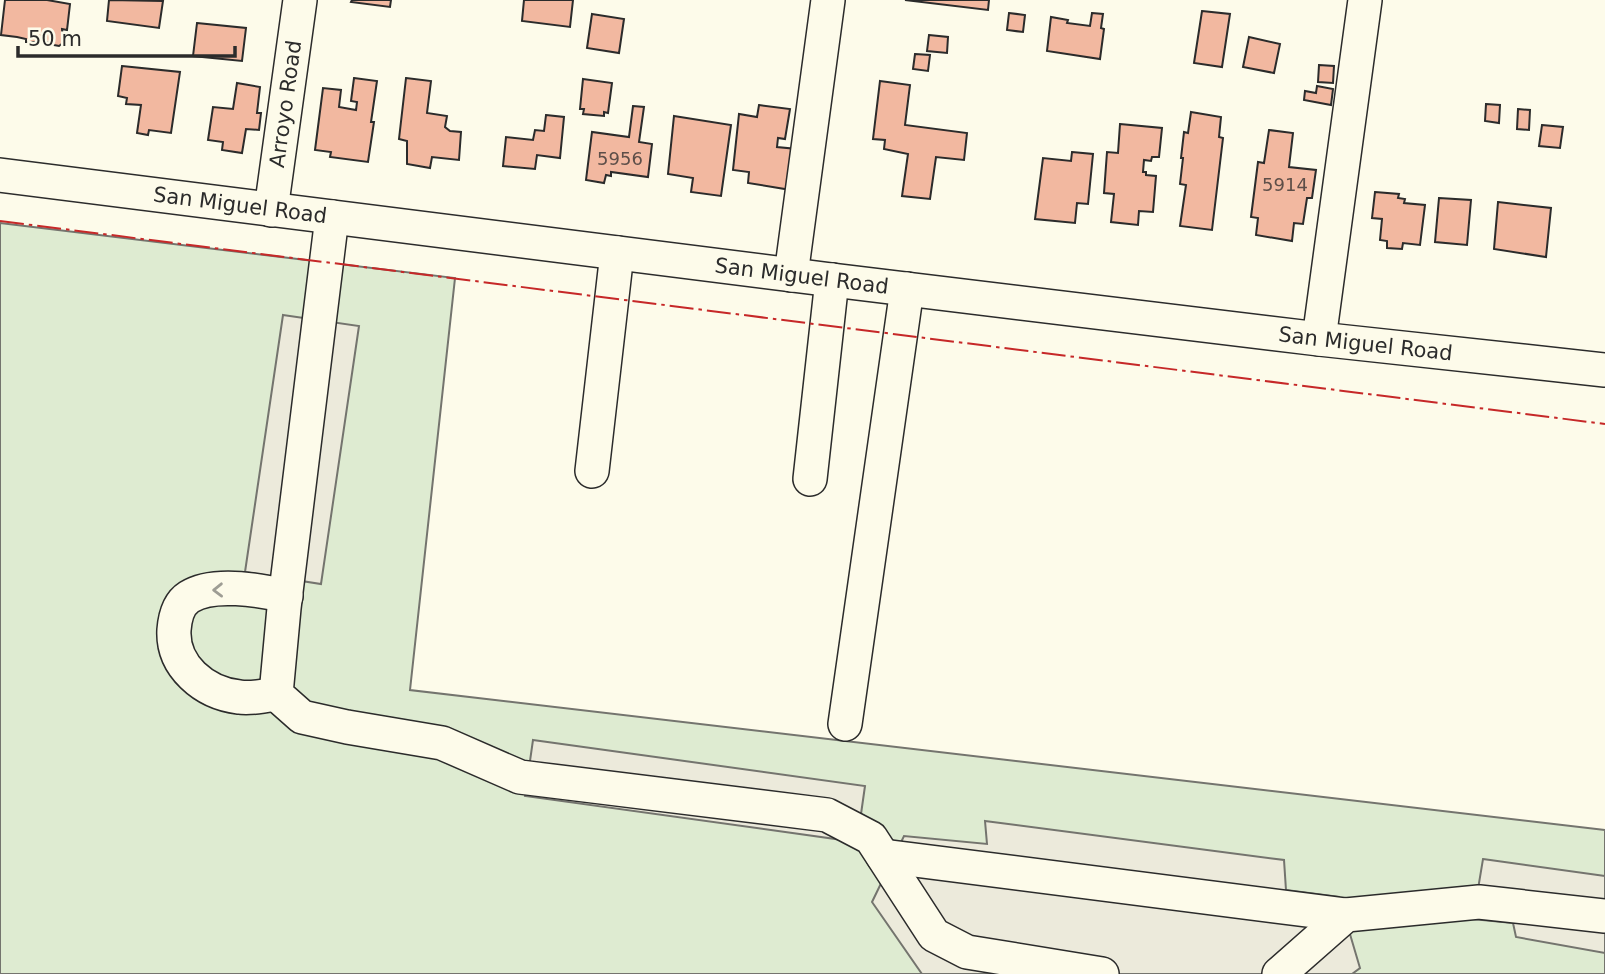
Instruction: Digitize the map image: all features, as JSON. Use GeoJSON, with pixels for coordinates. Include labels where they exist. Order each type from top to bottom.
{"type":"FeatureCollection","features":[{"type":"Feature","properties":{"kind":"street","name":"Arroyo Road"},"geometry":{"type":"LineString","coordinates":[[271,210],[300,0]]}},
{"type":"Feature","properties":{"kind":"street"},"geometry":{"type":"LineString","coordinates":[[791,275],[828,0]]}},
{"type":"Feature","properties":{"kind":"street"},"geometry":{"type":"LineString","coordinates":[[1319,338],[1365,0]]}},
{"type":"Feature","properties":{"kind":"street","name":"San Miguel Road"},"geometry":{"type":"LineString","coordinates":[[0,175],[832,280],[1605,370]]}},
{"type":"Feature","properties":{"kind":"street"},"geometry":{"type":"LineString","coordinates":[[276,694],[285,596],[332,217]]}},
{"type":"Feature","properties":{"kind":"street"},"geometry":{"type":"LineString","coordinates":[[593,471],[617,253]]}},
{"type":"Feature","properties":{"kind":"street"},"geometry":{"type":"LineString","coordinates":[[810,479],[832,280]]}},
{"type":"Feature","properties":{"kind":"street"},"geometry":{"type":"LineString","coordinates":[[845,724],[907,289]]}},
{"type":"Feature","properties":{"kind":"street"},"geometry":{"type":"LineString","coordinates":[[285,596],[259,590],[208,589],[188,597],[175,615],[174,643],[181,663],[200,682],[220,693],[241,698],[276,694],[302,717],[442,743],[520,776],[827,815],[871,838],[934,935],[967,952],[1102,974]]}},
{"type":"Feature","properties":{"kind":"street"},"geometry":{"type":"LineString","coordinates":[[883,856],[1346,915],[1479,902],[1605,916]]}},
{"type":"Feature","properties":{"kind":"street"},"geometry":{"type":"LineString","coordinates":[[1279,974],[1346,915]]}},
{"type":"Feature","properties":{"kind":"green space"},"geometry":{"type":"Polygon","coordinates":[[[0,223],[455,278],[410,690],[1605,830],[1605,974],[0,974],[0,223]]]}},
{"type":"Feature","properties":{"kind":"shaded area"},"geometry":{"type":"Polygon","coordinates":[[[283,315],[359,326],[321,584],[245,572],[283,315]]]}},
{"type":"Feature","properties":{"kind":"shaded area"},"geometry":{"type":"Polygon","coordinates":[[[533,740],[865,786],[857,842],[525,796],[533,740]]]}},
{"type":"Feature","properties":{"kind":"shaded area"},"geometry":{"type":"Polygon","coordinates":[[[985,821],[1284,860],[1286,890],[1339,897],[1360,968],[1352,974],[922,974],[872,902],[904,836],[987,844],[985,821]]]}},
{"type":"Feature","properties":{"kind":"shaded area"},"geometry":{"type":"Polygon","coordinates":[[[1483,859],[1605,876],[1605,953],[1516,937],[1513,923],[1473,919],[1483,859]]]}},
{"type":"Feature","properties":{"kind":"building"},"geometry":{"type":"Polygon","coordinates":[[[5,0],[47,0],[70,4],[67,30],[62,29],[63,43],[59,46],[50,42],[26,42],[26,39],[1,35],[5,0]]]}},
{"type":"Feature","properties":{"kind":"building"},"geometry":{"type":"Polygon","coordinates":[[[109,0],[163,1],[159,28],[107,21],[109,0]]]}},
{"type":"Feature","properties":{"kind":"building"},"geometry":{"type":"Polygon","coordinates":[[[391,0],[390,7],[351,2],[391,0]]]}},
{"type":"Feature","properties":{"kind":"building"},"geometry":{"type":"Polygon","coordinates":[[[524,0],[573,0],[570,27],[522,21],[524,0]]]}},
{"type":"Feature","properties":{"kind":"building"},"geometry":{"type":"Polygon","coordinates":[[[905,0],[989,0],[988,10],[905,0]]]}},
{"type":"Feature","properties":{"kind":"building"},"geometry":{"type":"Polygon","coordinates":[[[1202,11],[1230,14],[1222,67],[1194,63],[1202,11]]]}},
{"type":"Feature","properties":{"kind":"building"},"geometry":{"type":"Polygon","coordinates":[[[1009,13],[1025,15],[1023,32],[1007,30],[1009,13]]]}},
{"type":"Feature","properties":{"kind":"building"},"geometry":{"type":"Polygon","coordinates":[[[1092,13],[1103,14],[1100,59],[1047,51],[1051,17],[1068,20],[1067,23],[1090,26],[1092,13]]]}},
{"type":"Feature","properties":{"kind":"building"},"geometry":{"type":"Polygon","coordinates":[[[592,14],[624,19],[619,53],[587,48],[592,14]]]}},
{"type":"Feature","properties":{"kind":"building"},"geometry":{"type":"Polygon","coordinates":[[[197,23],[246,28],[242,61],[193,56],[197,23]]]}},
{"type":"Feature","properties":{"kind":"building"},"geometry":{"type":"Polygon","coordinates":[[[929,35],[948,37],[947,53],[927,51],[929,35]]]}},
{"type":"Feature","properties":{"kind":"building"},"geometry":{"type":"Polygon","coordinates":[[[1249,37],[1280,44],[1274,73],[1243,67],[1249,37]]]}},
{"type":"Feature","properties":{"kind":"building"},"geometry":{"type":"Polygon","coordinates":[[[915,54],[930,55],[928,71],[913,69],[915,54]]]}},
{"type":"Feature","properties":{"kind":"building"},"geometry":{"type":"Polygon","coordinates":[[[1319,65],[1334,66],[1333,83],[1318,82],[1319,65]]]}},
{"type":"Feature","properties":{"kind":"building"},"geometry":{"type":"Polygon","coordinates":[[[122,66],[180,72],[171,133],[149,130],[148,135],[137,133],[141,105],[126,104],[127,98],[118,96],[122,66]]]}},
{"type":"Feature","properties":{"kind":"building"},"geometry":{"type":"Polygon","coordinates":[[[354,78],[377,81],[368,162],[330,157],[331,152],[315,150],[323,88],[341,90],[339,107],[356,110],[357,102],[351,101],[354,78]]]}},
{"type":"Feature","properties":{"kind":"building"},"geometry":{"type":"Polygon","coordinates":[[[406,78],[431,81],[427,113],[447,116],[445,127],[450,131],[461,132],[459,160],[432,157],[430,168],[407,164],[407,141],[399,139],[406,78]]]}},
{"type":"Feature","properties":{"kind":"building"},"geometry":{"type":"Polygon","coordinates":[[[583,79],[612,83],[608,113],[604,112],[604,116],[583,114],[584,109],[580,109],[583,79]]]}},
{"type":"Feature","properties":{"kind":"building"},"geometry":{"type":"Polygon","coordinates":[[[880,81],[910,85],[905,125],[967,133],[964,160],[936,157],[930,199],[902,196],[908,154],[884,149],[885,140],[873,139],[880,81]]]}},
{"type":"Feature","properties":{"kind":"building"},"geometry":{"type":"Polygon","coordinates":[[[237,83],[260,87],[257,113],[261,113],[259,130],[246,129],[242,153],[222,150],[223,142],[208,140],[213,107],[233,109],[237,83]]]}},
{"type":"Feature","properties":{"kind":"building"},"geometry":{"type":"Polygon","coordinates":[[[1317,86],[1333,89],[1331,105],[1304,100],[1305,91],[1316,93],[1317,86]]]}},
{"type":"Feature","properties":{"kind":"building"},"geometry":{"type":"Polygon","coordinates":[[[1486,104],[1500,105],[1499,123],[1485,121],[1486,104]]]}},
{"type":"Feature","properties":{"kind":"building"},"geometry":{"type":"Polygon","coordinates":[[[759,105],[790,109],[785,139],[778,138],[777,147],[797,149],[791,190],[748,183],[749,172],[733,170],[739,114],[757,117],[759,105]]]}},
{"type":"Feature","properties":{"kind":"building"},"geometry":{"type":"Polygon","coordinates":[[[633,106],[644,107],[639,142],[652,144],[648,177],[611,172],[611,176],[606,175],[604,183],[586,180],[592,132],[629,137],[633,106]]]}},
{"type":"Feature","properties":{"kind":"building"},"geometry":{"type":"Polygon","coordinates":[[[1518,109],[1530,110],[1529,130],[1517,129],[1518,109]]]}},
{"type":"Feature","properties":{"kind":"building"},"geometry":{"type":"Polygon","coordinates":[[[1191,112],[1221,117],[1219,137],[1223,138],[1212,230],[1180,226],[1186,185],[1180,184],[1181,158],[1184,132],[1188,133],[1191,112]]]}},
{"type":"Feature","properties":{"kind":"building"},"geometry":{"type":"Polygon","coordinates":[[[546,115],[564,117],[560,158],[537,155],[535,169],[503,166],[506,137],[533,140],[535,130],[544,131],[546,115]]]}},
{"type":"Feature","properties":{"kind":"building"},"geometry":{"type":"Polygon","coordinates":[[[674,116],[731,125],[721,196],[691,192],[693,178],[668,174],[674,116]]]}},
{"type":"Feature","properties":{"kind":"building"},"geometry":{"type":"Polygon","coordinates":[[[1120,124],[1162,128],[1159,157],[1152,157],[1151,161],[1144,160],[1143,172],[1156,176],[1153,212],[1139,211],[1138,225],[1111,222],[1114,194],[1104,193],[1107,152],[1118,153],[1120,124]]]}},
{"type":"Feature","properties":{"kind":"building"},"geometry":{"type":"Polygon","coordinates":[[[1542,125],[1563,127],[1560,148],[1539,146],[1542,125]]]}},
{"type":"Feature","properties":{"kind":"building"},"geometry":{"type":"Polygon","coordinates":[[[1269,130],[1293,133],[1289,167],[1316,170],[1312,198],[1307,198],[1303,224],[1294,223],[1292,241],[1256,235],[1258,218],[1251,217],[1258,162],[1264,163],[1269,130]]]}},
{"type":"Feature","properties":{"kind":"building"},"geometry":{"type":"Polygon","coordinates":[[[1072,152],[1093,154],[1088,204],[1077,203],[1075,223],[1035,219],[1043,158],[1071,161],[1072,152]]]}},
{"type":"Feature","properties":{"kind":"building"},"geometry":{"type":"Polygon","coordinates":[[[1375,192],[1399,194],[1398,198],[1405,199],[1404,203],[1425,205],[1420,245],[1403,243],[1402,249],[1387,248],[1387,241],[1380,240],[1382,219],[1372,218],[1375,192]]]}},
{"type":"Feature","properties":{"kind":"building"},"geometry":{"type":"Polygon","coordinates":[[[1439,198],[1471,200],[1467,245],[1435,242],[1439,198]]]}},
{"type":"Feature","properties":{"kind":"building"},"geometry":{"type":"Polygon","coordinates":[[[1498,202],[1551,208],[1546,257],[1494,249],[1498,202]]]}},
{"type":"Feature","properties":{"kind":"power"},"geometry":{"type":"LineString","coordinates":[[0,221],[1605,424]]}}]}
